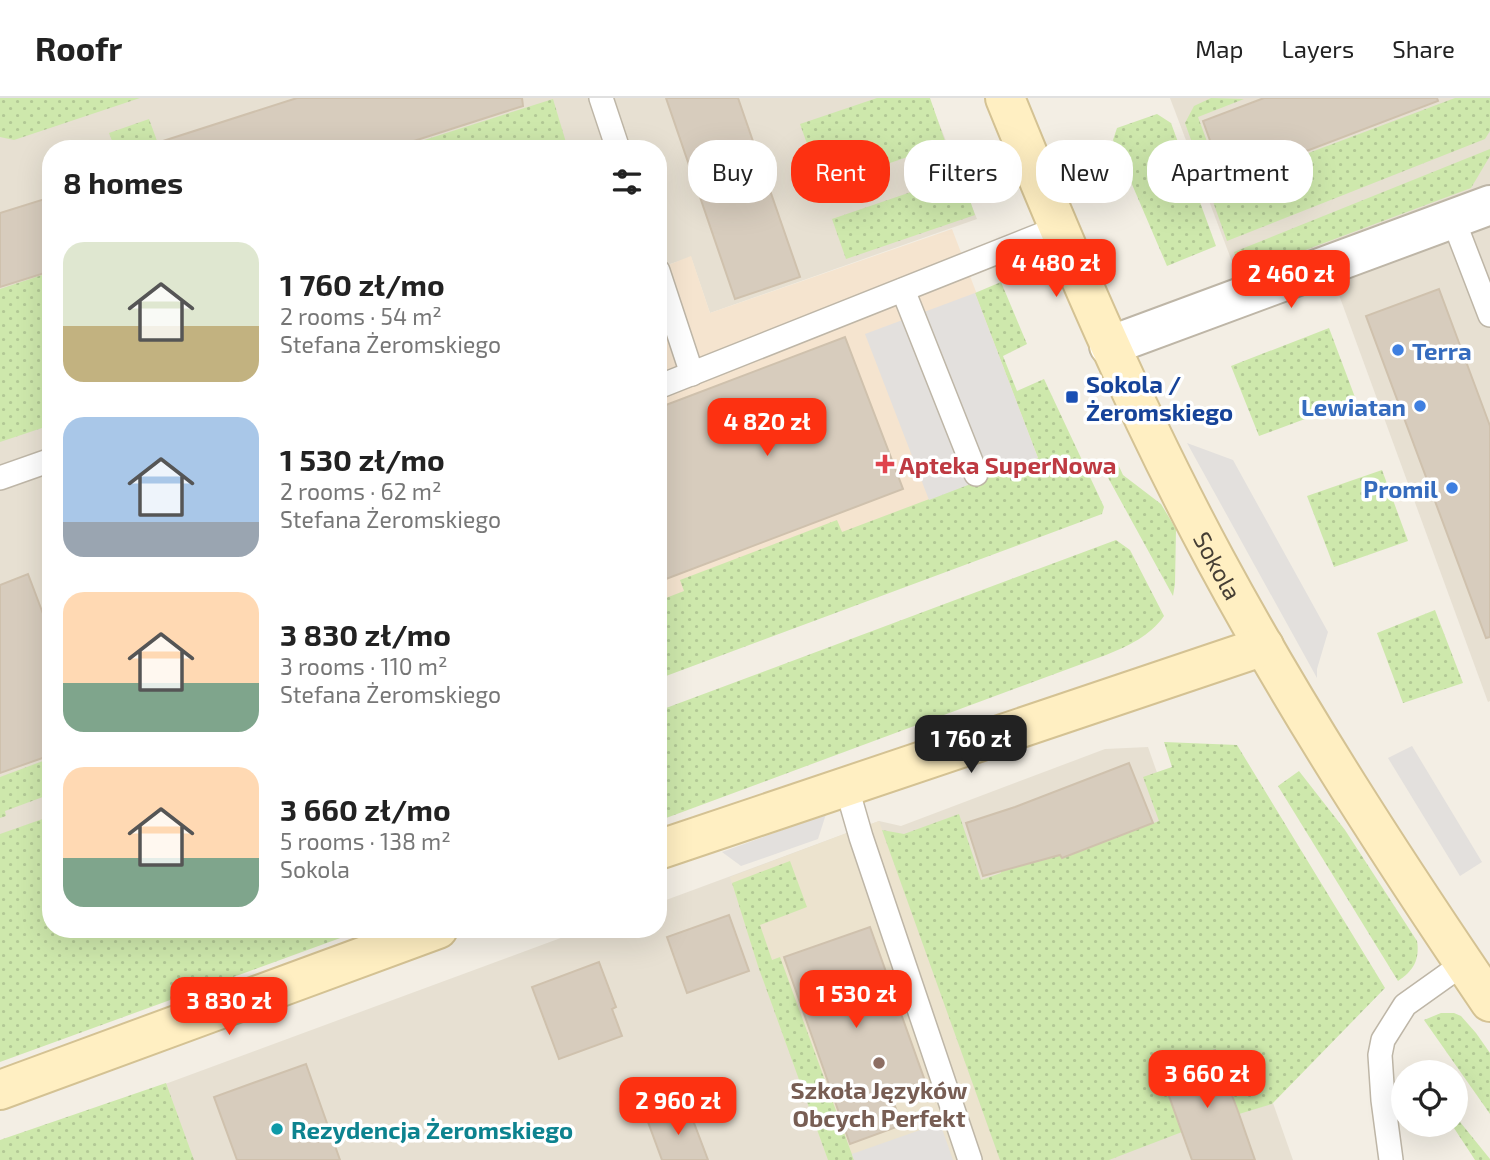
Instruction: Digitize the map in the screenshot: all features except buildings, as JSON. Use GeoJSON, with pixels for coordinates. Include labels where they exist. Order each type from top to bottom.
{"type":"FeatureCollection","features":[{"type":"Feature","properties":{"kind":"street","name":"Sokola"},"geometry":{"type":"LineString","coordinates":[[1005,98],[1109,346],[1215,560],[1320,740],[1490,1002]]}},
{"type":"Feature","properties":{"kind":"street"},"geometry":{"type":"LineString","coordinates":[[1109,346],[1490,205]]}},
{"type":"Feature","properties":{"kind":"street"},"geometry":{"type":"LineString","coordinates":[[667,847],[1264,646]]}},
{"type":"Feature","properties":{"kind":"street"},"geometry":{"type":"LineString","coordinates":[[0,1090],[414,938]]}},
{"type":"Feature","properties":{"kind":"lane"},"geometry":{"type":"LineString","coordinates":[[601,98],[615,140]]}},
{"type":"Feature","properties":{"kind":"lane"},"geometry":{"type":"LineString","coordinates":[[1453,219],[1490,315]]}},
{"type":"Feature","properties":{"kind":"lane"},"geometry":{"type":"LineString","coordinates":[[667,384],[1058,228]]}},
{"type":"Feature","properties":{"kind":"lane"},"geometry":{"type":"LineString","coordinates":[[903,290],[976,474]]}},
{"type":"Feature","properties":{"kind":"lane"},"geometry":{"type":"LineString","coordinates":[[667,298],[692,374]]}},
{"type":"Feature","properties":{"kind":"lane"},"geometry":{"type":"LineString","coordinates":[[0,478],[42,463]]}},
{"type":"Feature","properties":{"kind":"lane"},"geometry":{"type":"LineString","coordinates":[[846,785],[970,1160]]}},
{"type":"Feature","properties":{"kind":"lane"},"geometry":{"type":"LineString","coordinates":[[1391,1160],[1380,1055],[1383,1040],[1405,1005],[1464,964]]}},
{"type":"Feature","properties":{"kind":"shaded area"},"geometry":{"type":"Polygon","coordinates":[[[0,98],[929,98],[946,140],[904,140],[904,203],[971,203],[977,219],[710,313],[691,257],[667,265],[667,140],[42,140],[42,839],[0,855],[0,98]]]}},
{"type":"Feature","properties":{"kind":"shaded area"},"geometry":{"type":"Polygon","coordinates":[[[1170,98],[1490,98],[1490,195],[1242,288],[1210,203],[1313,203],[1313,140],[1186,140],[1170,98]]]}},
{"type":"Feature","properties":{"kind":"shaded area"},"geometry":{"type":"Polygon","coordinates":[[[1490,226],[1490,701],[1488,702],[1335,284],[1490,226]]]}},
{"type":"Feature","properties":{"kind":"shaded area"},"geometry":{"type":"Polygon","coordinates":[[[952,229],[1040,459],[667,603],[667,265],[691,256],[710,313],[952,229]]]}},
{"type":"Feature","properties":{"kind":"shaded area"},"geometry":{"type":"Polygon","coordinates":[[[975,293],[1038,458],[929,500],[865,334],[975,293]]]}},
{"type":"Feature","properties":{"kind":"shaded area"},"geometry":{"type":"Polygon","coordinates":[[[1187,443],[1233,460],[1328,632],[1317,678],[1187,443]]]}},
{"type":"Feature","properties":{"kind":"shaded area"},"geometry":{"type":"Polygon","coordinates":[[[1412,746],[1482,862],[1460,876],[1388,758],[1412,746]]]}},
{"type":"Feature","properties":{"kind":"shaded area"},"geometry":{"type":"Polygon","coordinates":[[[1148,747],[1293,1160],[0,1160],[0,1145],[561,938],[667,938],[667,900],[879,821],[901,826],[1105,749],[1148,747]]]}},
{"type":"Feature","properties":{"kind":"shaded area"},"geometry":{"type":"Polygon","coordinates":[[[826,814],[818,839],[741,866],[722,852],[826,814]]]}},
{"type":"Feature","properties":{"kind":"shaded area","name":"Szkoła Języków Obcych Perfekt"},"geometry":{"type":"Polygon","coordinates":[[[879,821],[1000,1160],[828,1160],[758,966],[730,877],[879,821]]]}},
{"type":"Feature","properties":{"kind":"shaded area"},"geometry":{"type":"Polygon","coordinates":[[[940,1123],[953,1160],[854,1160],[852,1154],[940,1123]]]}},
{"type":"Feature","properties":{"kind":"green space"},"geometry":{"type":"Polygon","coordinates":[[[0,98],[140,98],[14,140],[0,137],[0,98]]]}},
{"type":"Feature","properties":{"kind":"green space"},"geometry":{"type":"Polygon","coordinates":[[[877,98],[930,98],[945,140],[904,140],[904,158],[890,163],[890,140],[806,140],[800,124],[877,98]]]}},
{"type":"Feature","properties":{"kind":"green space"},"geometry":{"type":"Polygon","coordinates":[[[1211,98],[1244,99],[1198,117],[1206,140],[1191,140],[1185,123],[1194,106],[1211,98]]]}},
{"type":"Feature","properties":{"kind":"green space"},"geometry":{"type":"Polygon","coordinates":[[[1455,98],[1490,98],[1490,131],[1485,139],[1227,241],[1213,203],[1313,203],[1313,151],[1455,98]]]}},
{"type":"Feature","properties":{"kind":"green space"},"geometry":{"type":"Polygon","coordinates":[[[553,99],[565,140],[424,140],[553,99]]]}},
{"type":"Feature","properties":{"kind":"green space"},"geometry":{"type":"Polygon","coordinates":[[[1157,114],[1171,123],[1177,140],[1147,140],[1147,203],[1200,203],[1216,246],[1167,266],[1133,187],[1133,140],[1113,140],[1117,128],[1157,114]]]}},
{"type":"Feature","properties":{"kind":"green space"},"geometry":{"type":"Polygon","coordinates":[[[149,119],[157,140],[112,140],[109,133],[149,119]]]}},
{"type":"Feature","properties":{"kind":"green space"},"geometry":{"type":"Polygon","coordinates":[[[1490,149],[1490,156],[1471,188],[1241,274],[1234,252],[1490,149]]]}},
{"type":"Feature","properties":{"kind":"green space"},"geometry":{"type":"Polygon","coordinates":[[[904,194],[904,203],[971,203],[975,215],[846,259],[832,219],[879,203],[890,203],[890,199],[904,194]]]}},
{"type":"Feature","properties":{"kind":"green space"},"geometry":{"type":"Polygon","coordinates":[[[42,275],[42,428],[0,442],[0,289],[42,275]]]}},
{"type":"Feature","properties":{"kind":"green space"},"geometry":{"type":"Polygon","coordinates":[[[1001,282],[1027,344],[1003,356],[1017,391],[1044,379],[1104,507],[1102,514],[667,676],[667,598],[684,591],[680,580],[837,520],[842,532],[1038,458],[975,293],[1001,282]]]}},
{"type":"Feature","properties":{"kind":"green space"},"geometry":{"type":"Polygon","coordinates":[[[1329,328],[1356,400],[1259,436],[1231,366],[1329,328]]]}},
{"type":"Feature","properties":{"kind":"green space"},"geometry":{"type":"Polygon","coordinates":[[[1117,462],[1123,475],[1161,504],[1176,529],[1173,596],[1106,474],[1109,466],[1117,462]]]}},
{"type":"Feature","properties":{"kind":"green space"},"geometry":{"type":"Polygon","coordinates":[[[1382,470],[1408,541],[1334,567],[1307,496],[1382,470]]]}},
{"type":"Feature","properties":{"kind":"green space"},"geometry":{"type":"Polygon","coordinates":[[[1116,540],[1130,550],[1164,616],[1138,640],[1106,655],[667,818],[667,708],[1116,540]]]}},
{"type":"Feature","properties":{"kind":"green space"},"geometry":{"type":"Polygon","coordinates":[[[1435,610],[1463,683],[1403,703],[1377,633],[1435,610]]]}},
{"type":"Feature","properties":{"kind":"green space"},"geometry":{"type":"Polygon","coordinates":[[[1164,742],[1237,745],[1385,988],[1272,1104],[1239,1114],[1214,1051],[1152,1074],[1159,1095],[1167,1092],[1182,1132],[1109,1160],[1000,1160],[882,830],[904,834],[959,814],[981,880],[1001,873],[998,865],[1056,843],[1062,858],[1159,821],[1143,777],[1172,767],[1164,742]]]}},
{"type":"Feature","properties":{"kind":"green space"},"geometry":{"type":"Polygon","coordinates":[[[42,761],[42,797],[5,811],[6,816],[0,818],[0,777],[42,761]]]}},
{"type":"Feature","properties":{"kind":"green space"},"geometry":{"type":"Polygon","coordinates":[[[1299,771],[1345,830],[1417,941],[1414,964],[1398,981],[1278,786],[1299,771]]]}},
{"type":"Feature","properties":{"kind":"green space"},"geometry":{"type":"Polygon","coordinates":[[[42,819],[42,938],[340,938],[0,1062],[0,834],[42,819]]]}},
{"type":"Feature","properties":{"kind":"green space"},"geometry":{"type":"Polygon","coordinates":[[[790,861],[807,907],[760,925],[772,960],[780,957],[854,1160],[828,1160],[758,966],[732,883],[790,861]]]}},
{"type":"Feature","properties":{"kind":"green space"},"geometry":{"type":"Polygon","coordinates":[[[1441,1013],[1454,1013],[1461,1016],[1476,1033],[1490,1053],[1490,1114],[1468,1083],[1468,1060],[1452,1060],[1424,1020],[1441,1013]]]}},
{"type":"Feature","properties":{"kind":"green space"},"geometry":{"type":"Polygon","coordinates":[[[166,1083],[194,1160],[0,1160],[0,1140],[166,1083]]]}},
{"type":"Feature","properties":{"kind":"green space"},"geometry":{"type":"Polygon","coordinates":[[[1468,1132],[1490,1159],[1475,1160],[1460,1137],[1468,1137],[1468,1132]]]}},
{"type":"Feature","properties":{"kind":"place","name":"Terra"},"geometry":{"type":"Point","coordinates":[1398,350]}},
{"type":"Feature","properties":{"kind":"place","name":"Sokola / Żeromskiego"},"geometry":{"type":"Point","coordinates":[1072,397]}},
{"type":"Feature","properties":{"kind":"place","name":"Lewiatan"},"geometry":{"type":"Point","coordinates":[1420,406]}},
{"type":"Feature","properties":{"kind":"place","name":"Apteka SuperNowa"},"geometry":{"type":"Point","coordinates":[885,464]}},
{"type":"Feature","properties":{"kind":"place","name":"Promil"},"geometry":{"type":"Point","coordinates":[1452,488]}},
{"type":"Feature","properties":{"kind":"place","name":"Szkoła Języków Obcych Perfekt"},"geometry":{"type":"Point","coordinates":[879,1063]}},
{"type":"Feature","properties":{"kind":"place","name":"Rezydencja Żeromskiego"},"geometry":{"type":"Point","coordinates":[277,1129]}}]}
